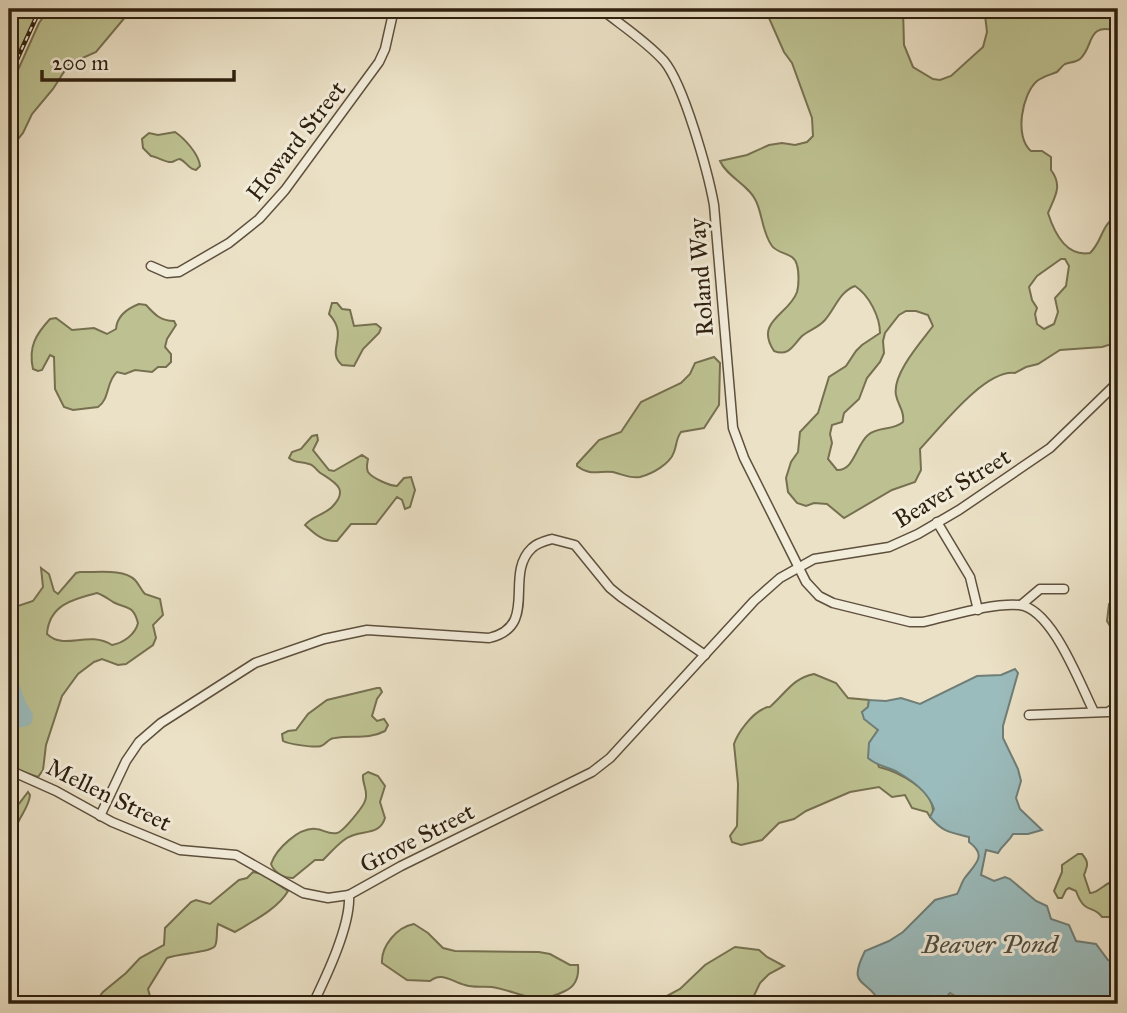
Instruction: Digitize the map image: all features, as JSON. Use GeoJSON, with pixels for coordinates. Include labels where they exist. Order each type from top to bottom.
{"type":"FeatureCollection","features":[{"type":"Feature","properties":{"kind":"street","name":"Howard Street"},"geometry":{"type":"LineString","coordinates":[[151,266],[167,273],[188,268],[229,243],[275,204],[379,62],[385,49],[394,9]]}},
{"type":"Feature","properties":{"kind":"street","name":"Roland Way"},"geometry":{"type":"LineString","coordinates":[[601,9],[657,54],[678,86],[709,180],[714,205],[733,428],[744,457],[806,582],[819,596],[833,603],[910,622],[1021,605]]}},
{"type":"Feature","properties":{"kind":"street","name":"Beaver Street"},"geometry":{"type":"LineString","coordinates":[[606,762],[754,601],[780,578],[798,567],[827,556],[889,547],[937,522],[1035,460],[1118,382]]}},
{"type":"Feature","properties":{"kind":"street"},"geometry":{"type":"LineString","coordinates":[[937,522],[970,577],[978,610]]}},
{"type":"Feature","properties":{"kind":"street"},"geometry":{"type":"LineString","coordinates":[[100,816],[126,761],[139,742],[162,723],[254,663],[324,639],[367,629],[489,638],[502,635],[515,622],[524,560],[531,548],[552,539],[575,545],[610,588],[705,655]]}},
{"type":"Feature","properties":{"kind":"street"},"geometry":{"type":"LineString","coordinates":[[1064,589],[1040,589],[1021,605],[1033,610],[1045,620],[1094,712]]}},
{"type":"Feature","properties":{"kind":"street"},"geometry":{"type":"LineString","coordinates":[[1030,715],[1108,712],[1118,706]]}},
{"type":"Feature","properties":{"kind":"street","name":"Grove Street"},"geometry":{"type":"LineString","coordinates":[[313,1004],[338,945],[349,895],[401,866],[579,780],[606,762]]}},
{"type":"Feature","properties":{"kind":"street","name":"Mellen Street"},"geometry":{"type":"LineString","coordinates":[[9,770],[56,790],[100,816],[180,850],[236,855],[303,892],[328,898],[349,895]]}},
{"type":"Feature","properties":{"kind":"green space"},"geometry":{"type":"Polygon","coordinates":[[[9,9],[41,9],[9,70],[9,9]]]}},
{"type":"Feature","properties":{"kind":"green space"},"geometry":{"type":"Polygon","coordinates":[[[49,9],[132,9],[96,52],[69,64],[32,114],[23,133],[9,147],[9,90],[39,23],[49,9]]]}},
{"type":"Feature","properties":{"kind":"green space"},"geometry":{"type":"Polygon","coordinates":[[[765,9],[903,9],[904,45],[913,67],[933,79],[940,80],[951,76],[983,47],[987,32],[982,9],[1118,9],[1118,31],[1108,29],[1095,32],[1080,59],[1065,64],[1032,87],[1024,105],[1021,126],[1026,145],[1031,151],[1042,151],[1051,157],[1051,170],[1057,186],[1048,213],[1062,242],[1074,251],[1090,253],[1108,223],[1118,216],[1118,342],[1102,347],[1060,350],[1038,364],[990,380],[964,402],[920,449],[921,470],[915,482],[892,490],[844,518],[827,504],[814,503],[806,506],[797,503],[788,492],[786,478],[791,462],[798,452],[800,432],[818,413],[829,377],[846,366],[862,345],[880,333],[876,313],[865,295],[855,286],[841,296],[822,323],[802,336],[790,349],[783,352],[774,351],[768,332],[770,325],[797,292],[797,265],[793,258],[772,246],[753,195],[720,161],[747,155],[769,145],[807,142],[813,136],[812,118],[792,63],[784,52],[765,9]],[[1065,259],[1037,276],[1029,287],[1037,308],[1037,324],[1044,329],[1054,324],[1058,312],[1055,298],[1066,286],[1069,266],[1065,259]],[[906,311],[899,315],[885,333],[884,353],[867,378],[859,399],[844,413],[842,422],[832,425],[832,443],[828,459],[837,470],[843,469],[851,462],[868,435],[903,422],[896,395],[898,378],[908,359],[933,326],[928,315],[906,311]]]}},
{"type":"Feature","properties":{"kind":"green space"},"geometry":{"type":"Polygon","coordinates":[[[175,132],[197,156],[200,166],[196,170],[180,159],[170,162],[151,156],[143,148],[142,139],[149,133],[158,135],[175,132]]]}},
{"type":"Feature","properties":{"kind":"green space"},"geometry":{"type":"Polygon","coordinates":[[[332,303],[350,310],[354,326],[376,324],[381,328],[363,349],[354,366],[342,365],[337,359],[338,330],[329,314],[332,303]]]}},
{"type":"Feature","properties":{"kind":"green space"},"geometry":{"type":"Polygon","coordinates":[[[139,304],[146,305],[162,319],[174,321],[176,325],[165,347],[171,354],[171,362],[152,372],[117,372],[98,407],[73,410],[64,407],[55,389],[54,357],[50,355],[42,370],[33,369],[32,347],[41,330],[50,319],[56,318],[72,330],[94,328],[107,334],[116,329],[123,314],[139,304]]]}},
{"type":"Feature","properties":{"kind":"green space"},"geometry":{"type":"Polygon","coordinates":[[[714,357],[720,363],[719,405],[704,428],[681,432],[672,456],[660,468],[640,477],[629,477],[613,472],[591,472],[577,466],[599,440],[621,432],[641,402],[681,383],[690,374],[695,363],[714,357]]]}},
{"type":"Feature","properties":{"kind":"green space"},"geometry":{"type":"Polygon","coordinates":[[[317,435],[318,440],[313,450],[329,470],[334,471],[362,455],[368,459],[368,472],[381,481],[397,486],[404,478],[411,477],[415,490],[410,507],[405,509],[402,500],[397,497],[376,524],[351,524],[337,541],[323,539],[316,534],[305,525],[332,507],[340,496],[339,488],[311,465],[289,458],[292,452],[301,449],[312,436],[317,435]]]}},
{"type":"Feature","properties":{"kind":"green space"},"geometry":{"type":"Polygon","coordinates":[[[41,568],[49,574],[54,591],[58,594],[76,573],[123,574],[135,580],[145,594],[160,599],[163,615],[153,625],[156,638],[153,645],[126,664],[118,665],[102,659],[78,674],[62,696],[46,745],[43,770],[38,777],[9,767],[9,609],[33,601],[43,587],[41,568]],[[97,593],[71,601],[57,610],[52,616],[47,634],[61,641],[94,639],[112,645],[128,638],[138,623],[134,613],[97,593]]]}},
{"type":"Feature","properties":{"kind":"green space"},"geometry":{"type":"Polygon","coordinates":[[[1118,602],[1118,639],[1107,621],[1109,604],[1118,602]]]}},
{"type":"Feature","properties":{"kind":"green space"},"geometry":{"type":"Polygon","coordinates":[[[814,674],[836,683],[848,698],[869,700],[868,707],[862,712],[878,730],[869,743],[879,767],[914,783],[928,797],[933,814],[930,817],[927,812],[912,808],[905,795],[892,797],[879,787],[850,792],[794,819],[779,823],[762,840],[741,845],[732,842],[730,836],[737,826],[736,739],[754,715],[770,707],[796,682],[814,674]]]}},
{"type":"Feature","properties":{"kind":"green space"},"geometry":{"type":"Polygon","coordinates":[[[377,688],[382,692],[372,716],[377,721],[384,719],[388,725],[385,731],[366,736],[333,738],[318,746],[283,741],[282,734],[296,730],[308,714],[327,700],[377,688]]]}},
{"type":"Feature","properties":{"kind":"green space"},"geometry":{"type":"Polygon","coordinates":[[[368,772],[378,776],[385,786],[380,802],[385,818],[382,824],[373,831],[350,836],[323,860],[315,860],[293,878],[277,872],[271,864],[274,858],[296,835],[309,829],[337,833],[348,824],[365,801],[363,775],[368,772]]]}},
{"type":"Feature","properties":{"kind":"green space"},"geometry":{"type":"Polygon","coordinates":[[[28,792],[30,795],[27,807],[17,825],[13,842],[9,892],[9,804],[18,805],[28,792]]]}},
{"type":"Feature","properties":{"kind":"green space"},"geometry":{"type":"Polygon","coordinates":[[[1082,854],[1087,862],[1084,875],[1090,893],[1110,882],[1118,881],[1118,922],[1114,917],[1102,917],[1086,907],[1076,891],[1069,888],[1062,898],[1058,898],[1054,891],[1062,865],[1082,854]]]}},
{"type":"Feature","properties":{"kind":"green space"},"geometry":{"type":"Polygon","coordinates":[[[253,872],[262,874],[288,891],[284,898],[235,932],[218,924],[216,944],[212,948],[167,958],[148,989],[151,1000],[148,1004],[94,1004],[103,992],[140,958],[164,945],[165,928],[191,902],[196,900],[210,904],[253,872]]]}},
{"type":"Feature","properties":{"kind":"green space"},"geometry":{"type":"Polygon","coordinates":[[[414,924],[443,948],[455,951],[550,954],[570,965],[578,965],[577,977],[565,991],[545,998],[528,997],[492,987],[468,986],[443,977],[430,981],[407,980],[382,963],[382,957],[391,938],[414,924]]]}},
{"type":"Feature","properties":{"kind":"green space"},"geometry":{"type":"Polygon","coordinates":[[[735,947],[759,950],[784,966],[769,974],[760,983],[750,1004],[652,1004],[680,989],[705,965],[735,947]]]}},
{"type":"Feature","properties":{"kind":"water","name":"Beaver Pond"},"geometry":{"type":"Polygon","coordinates":[[[1015,669],[1018,673],[1003,726],[1003,738],[1021,781],[1016,798],[1020,809],[1042,830],[1013,834],[998,853],[986,850],[981,875],[994,881],[1005,877],[1010,879],[1036,901],[1047,906],[1051,919],[1069,925],[1076,941],[1096,944],[1108,960],[1118,962],[1118,1004],[971,1004],[967,999],[960,999],[950,993],[941,1003],[935,1004],[881,1004],[858,977],[865,951],[903,932],[935,900],[957,894],[979,856],[969,842],[969,837],[943,829],[930,817],[934,809],[920,788],[899,773],[868,758],[869,743],[878,730],[864,719],[862,712],[868,707],[869,700],[901,698],[920,704],[977,676],[1001,675],[1015,669]]]}},
{"type":"Feature","properties":{"kind":"waterway"},"geometry":{"type":"LineString","coordinates":[[9,675],[27,716],[26,720],[9,724]]}},
{"type":"Feature","properties":{"kind":"railway"},"geometry":{"type":"LineString","coordinates":[[9,77],[40,9]]}}]}
